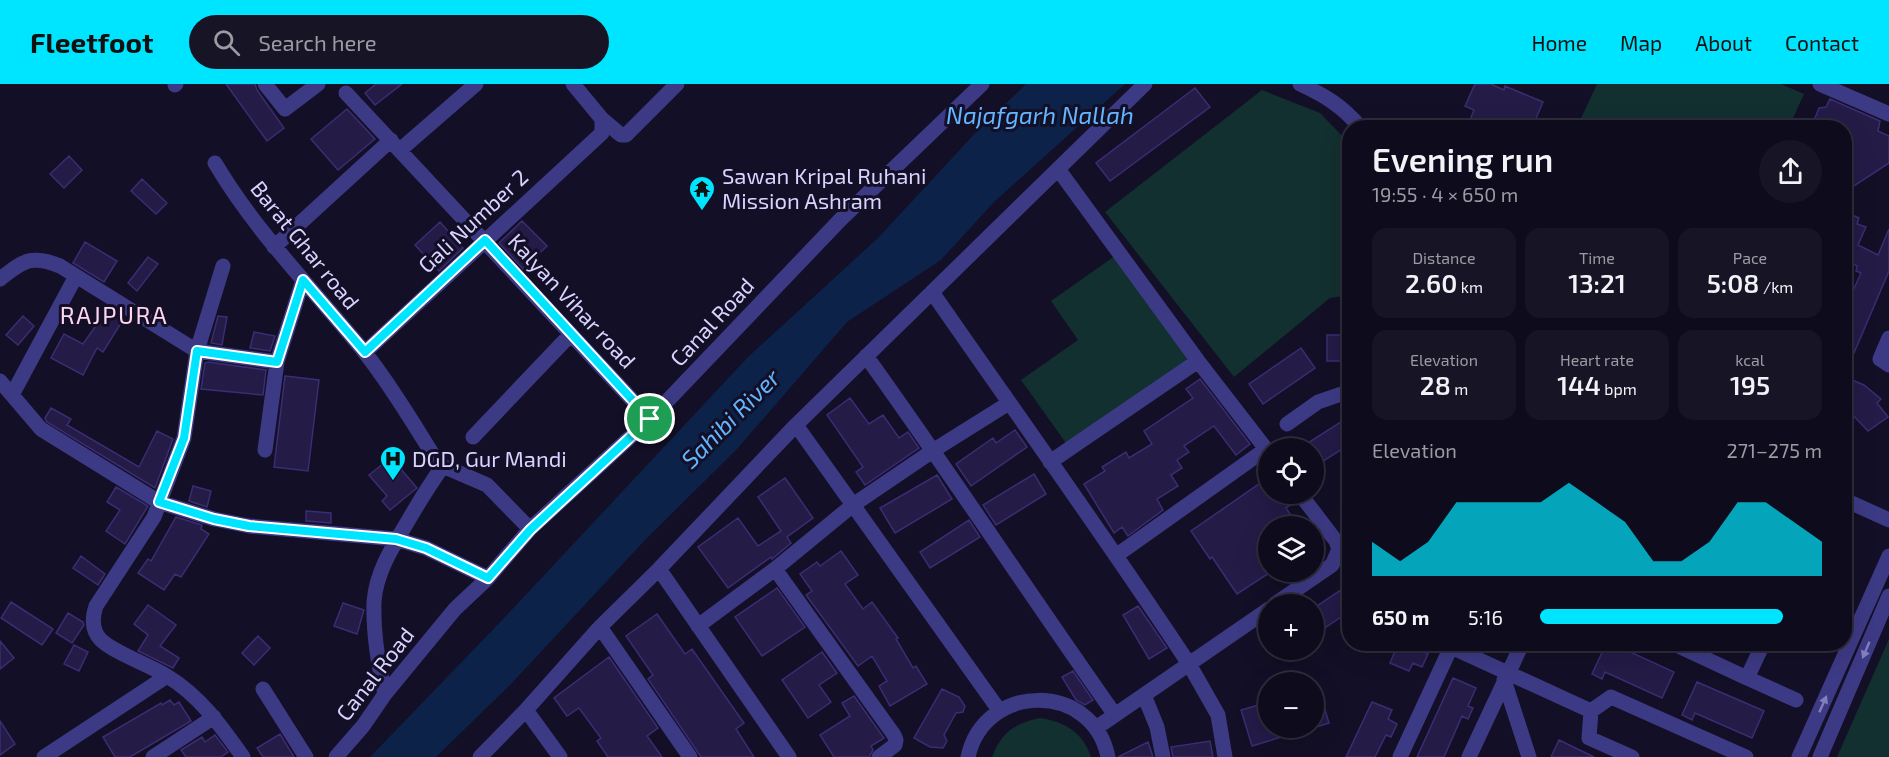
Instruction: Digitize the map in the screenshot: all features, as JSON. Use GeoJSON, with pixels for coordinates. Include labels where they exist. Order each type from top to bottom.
{"type":"FeatureCollection","features":[{"type":"Feature","properties":{"kind":"street"},"geometry":{"type":"LineString","coordinates":[[265,84],[285,109],[318,84]]}},
{"type":"Feature","properties":{"kind":"street"},"geometry":{"type":"LineString","coordinates":[[274,247],[395,145],[476,84]]}},
{"type":"Feature","properties":{"kind":"street"},"geometry":{"type":"LineString","coordinates":[[573,84],[602,119],[621,135],[626,135],[676,84]]}},
{"type":"Feature","properties":{"kind":"street","name":"Canal Road"},"geometry":{"type":"LineString","coordinates":[[336,757],[455,609],[488,578],[530,530],[650,419],[841,219],[982,84]]}},
{"type":"Feature","properties":{"kind":"street"},"geometry":{"type":"LineString","coordinates":[[480,757],[526,710],[600,627],[659,569],[796,425],[1145,84]]}},
{"type":"Feature","properties":{"kind":"street"},"geometry":{"type":"LineString","coordinates":[[1300,84],[1330,98],[1354,120]]}},
{"type":"Feature","properties":{"kind":"street"},"geometry":{"type":"LineString","coordinates":[[1820,84],[1889,114]]}},
{"type":"Feature","properties":{"kind":"street","name":"Kalyan Vihar road"},"geometry":{"type":"LineString","coordinates":[[346,93],[650,419]]}},
{"type":"Feature","properties":{"kind":"street","name":"Gali Number 2"},"geometry":{"type":"LineString","coordinates":[[365,352],[602,133],[602,119]]}},
{"type":"Feature","properties":{"kind":"street","name":"Barat Ghar road"},"geometry":{"type":"LineString","coordinates":[[215,164],[236,197],[274,247],[387,380],[435,458],[443,466]]}},
{"type":"Feature","properties":{"kind":"street"},"geometry":{"type":"LineString","coordinates":[[1058,169],[1258,439]]}},
{"type":"Feature","properties":{"kind":"street"},"geometry":{"type":"LineString","coordinates":[[0,279],[21,263],[45,260],[76,276],[197,351],[277,362]]}},
{"type":"Feature","properties":{"kind":"street"},"geometry":{"type":"LineString","coordinates":[[223,266],[197,351],[184,438],[154,517],[96,606],[92,619],[95,631],[104,643],[167,676],[193,694],[214,717],[243,757]]}},
{"type":"Feature","properties":{"kind":"street"},"geometry":{"type":"LineString","coordinates":[[12,394],[76,276]]}},
{"type":"Feature","properties":{"kind":"street"},"geometry":{"type":"LineString","coordinates":[[264,450],[277,362],[303,280]]}},
{"type":"Feature","properties":{"kind":"street"},"geometry":{"type":"LineString","coordinates":[[932,292],[1117,555],[1189,664],[1218,715],[1225,757]]}},
{"type":"Feature","properties":{"kind":"street"},"geometry":{"type":"LineString","coordinates":[[472,437],[571,334]]}},
{"type":"Feature","properties":{"kind":"street"},"geometry":{"type":"LineString","coordinates":[[1889,338],[1880,359],[1889,365]]}},
{"type":"Feature","properties":{"kind":"street"},"geometry":{"type":"LineString","coordinates":[[866,356],[934,450],[1056,633],[1115,715]]}},
{"type":"Feature","properties":{"kind":"street"},"geometry":{"type":"LineString","coordinates":[[1050,462],[1198,361]]}},
{"type":"Feature","properties":{"kind":"street"},"geometry":{"type":"LineString","coordinates":[[0,381],[41,429],[159,502],[214,519],[249,526],[396,539],[426,548],[488,578]]}},
{"type":"Feature","properties":{"kind":"street"},"geometry":{"type":"LineString","coordinates":[[1287,424],[1318,402],[1342,394]]}},
{"type":"Feature","properties":{"kind":"street"},"geometry":{"type":"LineString","coordinates":[[698,626],[775,569],[853,505],[1009,403]]}},
{"type":"Feature","properties":{"kind":"street"},"geometry":{"type":"LineString","coordinates":[[796,425],[999,710]]}},
{"type":"Feature","properties":{"kind":"street"},"geometry":{"type":"LineString","coordinates":[[1117,555],[1258,457]]}},
{"type":"Feature","properties":{"kind":"street"},"geometry":{"type":"LineString","coordinates":[[385,694],[376,651],[374,600],[382,570],[396,539],[426,488],[443,466],[487,486],[530,530]]}},
{"type":"Feature","properties":{"kind":"street"},"geometry":{"type":"LineString","coordinates":[[1852,503],[1889,520]]}},
{"type":"Feature","properties":{"kind":"street"},"geometry":{"type":"LineString","coordinates":[[1290,594],[1332,565],[1339,549],[1336,541],[1308,504]]}},
{"type":"Feature","properties":{"kind":"street"},"geometry":{"type":"LineString","coordinates":[[1852,639],[1889,556]]}},
{"type":"Feature","properties":{"kind":"street"},"geometry":{"type":"LineString","coordinates":[[659,569],[789,757]]}},
{"type":"Feature","properties":{"kind":"street"},"geometry":{"type":"LineString","coordinates":[[775,569],[894,735],[895,745],[879,757]]}},
{"type":"Feature","properties":{"kind":"street"},"geometry":{"type":"LineString","coordinates":[[1820,757],[1889,596]]}},
{"type":"Feature","properties":{"kind":"street"},"geometry":{"type":"LineString","coordinates":[[1096,728],[1258,617]]}},
{"type":"Feature","properties":{"kind":"street"},"geometry":{"type":"LineString","coordinates":[[600,627],[690,757]]}},
{"type":"Feature","properties":{"kind":"street"},"geometry":{"type":"LineString","coordinates":[[1400,757],[1448,651]]}},
{"type":"Feature","properties":{"kind":"street"},"geometry":{"type":"LineString","coordinates":[[1461,651],[1505,677],[1591,711]]}},
{"type":"Feature","properties":{"kind":"street"},"geometry":{"type":"LineString","coordinates":[[1469,757],[1505,677],[1521,651]]}},
{"type":"Feature","properties":{"kind":"street"},"geometry":{"type":"LineString","coordinates":[[1689,651],[1796,700]]}},
{"type":"Feature","properties":{"kind":"street"},"geometry":{"type":"LineString","coordinates":[[1747,678],[1760,651]]}},
{"type":"Feature","properties":{"kind":"street"},"geometry":{"type":"LineString","coordinates":[[1799,757],[1846,651]]}},
{"type":"Feature","properties":{"kind":"street"},"geometry":{"type":"LineString","coordinates":[[44,757],[167,676]]}},
{"type":"Feature","properties":{"kind":"street"},"geometry":{"type":"LineString","coordinates":[[1505,677],[1529,757]]}},
{"type":"Feature","properties":{"kind":"street"},"geometry":{"type":"LineString","coordinates":[[263,689],[306,757]]}},
{"type":"Feature","properties":{"kind":"street"},"geometry":{"type":"LineString","coordinates":[[1144,695],[1157,727],[1163,757]]}},
{"type":"Feature","properties":{"kind":"street"},"geometry":{"type":"LineString","coordinates":[[1591,711],[1611,697],[1746,757]]}},
{"type":"Feature","properties":{"kind":"street"},"geometry":{"type":"LineString","coordinates":[[968,757],[978,732],[999,710],[1023,700],[1048,699],[1071,707],[1091,722],[1106,745],[1108,757]]}},
{"type":"Feature","properties":{"kind":"street"},"geometry":{"type":"LineString","coordinates":[[526,710],[560,757]]}},
{"type":"Feature","properties":{"kind":"street"},"geometry":{"type":"LineString","coordinates":[[1591,711],[1589,738],[1632,757]]}},
{"type":"Feature","properties":{"kind":"street"},"geometry":{"type":"LineString","coordinates":[[153,757],[214,717]]}},
{"type":"Feature","properties":{"kind":"street"},"geometry":{"type":"LineString","coordinates":[[173,744],[182,757]]}},
{"type":"Feature","properties":{"kind":"green space"},"geometry":{"type":"Polygon","coordinates":[[[1597,84],[1781,84],[1804,94],[1792,120],[1580,120],[1597,84]]]}},
{"type":"Feature","properties":{"kind":"green space"},"geometry":{"type":"Polygon","coordinates":[[[1262,90],[1320,113],[1342,136],[1342,296],[1330,298],[1234,377],[1105,212],[1262,90]]]}},
{"type":"Feature","properties":{"kind":"green space"},"geometry":{"type":"Polygon","coordinates":[[[1119,253],[1193,359],[1068,446],[1021,380],[1078,340],[1051,301],[1119,253]]]}},
{"type":"Feature","properties":{"kind":"green space"},"geometry":{"type":"Polygon","coordinates":[[[1889,639],[1889,757],[1837,757],[1889,639]]]}},
{"type":"Feature","properties":{"kind":"green space"},"geometry":{"type":"Polygon","coordinates":[[[1040,718],[1057,722],[1072,730],[1088,748],[1091,757],[992,757],[1000,741],[1010,730],[1040,718]]]}},
{"type":"Feature","properties":{"kind":"water","name":"Najafgarh Nallah"},"geometry":{"type":"Polygon","coordinates":[[[1026,84],[1125,84],[994,202],[941,260],[847,322],[737,449],[647,538],[511,684],[436,757],[370,757],[506,616],[748,357],[878,238],[978,130],[1026,84]]]}},
{"type":"Feature","properties":{"kind":"building"},"geometry":{"type":"Polygon","coordinates":[[[226,84],[255,84],[284,128],[267,141],[226,84]]]}},
{"type":"Feature","properties":{"kind":"building"},"geometry":{"type":"Polygon","coordinates":[[[376,84],[402,84],[375,105],[365,93],[376,84]]]}},
{"type":"Feature","properties":{"kind":"building"},"geometry":{"type":"Polygon","coordinates":[[[1475,84],[1491,84],[1504,90],[1505,86],[1543,102],[1535,120],[1470,120],[1474,110],[1465,106],[1475,84]]]}},
{"type":"Feature","properties":{"kind":"building"},"geometry":{"type":"Polygon","coordinates":[[[1195,88],[1210,107],[1110,181],[1096,163],[1195,88]]]}},
{"type":"Feature","properties":{"kind":"building"},"geometry":{"type":"Polygon","coordinates":[[[1830,99],[1880,121],[1878,131],[1889,136],[1889,163],[1852,185],[1852,120],[1814,120],[1819,108],[1826,107],[1830,99]]]}},
{"type":"Feature","properties":{"kind":"building"},"geometry":{"type":"Polygon","coordinates":[[[347,109],[375,139],[338,170],[311,139],[347,109]]]}},
{"type":"Feature","properties":{"kind":"building"},"geometry":{"type":"Polygon","coordinates":[[[69,156],[82,170],[64,188],[50,174],[69,156]]]}},
{"type":"Feature","properties":{"kind":"building"},"geometry":{"type":"Polygon","coordinates":[[[142,179],[167,203],[156,214],[131,191],[142,179]]]}},
{"type":"Feature","properties":{"kind":"building"},"geometry":{"type":"Polygon","coordinates":[[[1852,215],[1859,218],[1857,224],[1866,227],[1858,245],[1878,255],[1889,229],[1889,271],[1852,358],[1852,293],[1861,273],[1856,271],[1857,266],[1852,264],[1852,215]]]}},
{"type":"Feature","properties":{"kind":"building"},"geometry":{"type":"Polygon","coordinates":[[[522,221],[547,246],[523,269],[499,243],[522,221]]]}},
{"type":"Feature","properties":{"kind":"building"},"geometry":{"type":"Polygon","coordinates":[[[440,222],[463,248],[439,271],[415,245],[440,222]]]}},
{"type":"Feature","properties":{"kind":"building"},"geometry":{"type":"Polygon","coordinates":[[[85,242],[117,261],[104,282],[73,263],[85,242]]]}},
{"type":"Feature","properties":{"kind":"building"},"geometry":{"type":"Polygon","coordinates":[[[148,257],[158,264],[137,291],[128,283],[148,257]]]}},
{"type":"Feature","properties":{"kind":"building"},"geometry":{"type":"Polygon","coordinates":[[[107,310],[123,320],[103,352],[97,348],[83,375],[51,358],[64,334],[83,344],[107,310]]]}},
{"type":"Feature","properties":{"kind":"building"},"geometry":{"type":"Polygon","coordinates":[[[23,316],[34,326],[18,345],[6,335],[23,316]]]}},
{"type":"Feature","properties":{"kind":"building"},"geometry":{"type":"Polygon","coordinates":[[[218,316],[227,317],[222,345],[211,343],[218,316]]]}},
{"type":"Feature","properties":{"kind":"building"},"geometry":{"type":"Polygon","coordinates":[[[254,332],[275,336],[270,351],[250,348],[254,332]]]}},
{"type":"Feature","properties":{"kind":"building"},"geometry":{"type":"Polygon","coordinates":[[[1327,335],[1342,335],[1342,361],[1327,361],[1327,335]]]}},
{"type":"Feature","properties":{"kind":"building"},"geometry":{"type":"Polygon","coordinates":[[[1301,348],[1315,368],[1263,404],[1249,384],[1301,348]]]}},
{"type":"Feature","properties":{"kind":"building"},"geometry":{"type":"Polygon","coordinates":[[[205,363],[266,370],[263,395],[201,389],[205,363]]]}},
{"type":"Feature","properties":{"kind":"building"},"geometry":{"type":"Polygon","coordinates":[[[285,376],[319,380],[308,471],[274,467],[285,376]]]}},
{"type":"Feature","properties":{"kind":"building"},"geometry":{"type":"Polygon","coordinates":[[[1200,379],[1250,444],[1236,455],[1214,426],[1184,446],[1189,452],[1177,460],[1182,468],[1171,475],[1178,486],[1157,499],[1163,510],[1128,536],[1122,527],[1114,533],[1084,484],[1105,471],[1102,467],[1126,452],[1129,458],[1152,444],[1144,431],[1193,398],[1186,389],[1200,379]]]}},
{"type":"Feature","properties":{"kind":"building"},"geometry":{"type":"Polygon","coordinates":[[[1852,380],[1864,385],[1881,399],[1877,403],[1888,417],[1868,431],[1852,414],[1852,380]]]}},
{"type":"Feature","properties":{"kind":"building"},"geometry":{"type":"Polygon","coordinates":[[[850,398],[869,424],[883,415],[899,438],[908,432],[919,448],[865,485],[856,472],[863,467],[827,415],[850,398]]]}},
{"type":"Feature","properties":{"kind":"building"},"geometry":{"type":"Polygon","coordinates":[[[51,408],[71,419],[67,425],[139,467],[157,431],[173,439],[155,488],[47,422],[45,418],[51,408]]]}},
{"type":"Feature","properties":{"kind":"building"},"geometry":{"type":"Polygon","coordinates":[[[1342,421],[1342,449],[1324,461],[1324,438],[1316,438],[1342,421]]]}},
{"type":"Feature","properties":{"kind":"building"},"geometry":{"type":"Polygon","coordinates":[[[1015,430],[1027,447],[971,486],[956,464],[993,438],[996,443],[1015,430]]]}},
{"type":"Feature","properties":{"kind":"building","name":"DGD, Gur Mandi"},"geometry":{"type":"Polygon","coordinates":[[[384,463],[393,474],[400,468],[417,488],[390,510],[382,501],[387,496],[369,475],[384,463]]]}},
{"type":"Feature","properties":{"kind":"building"},"geometry":{"type":"Polygon","coordinates":[[[1034,474],[1046,494],[996,525],[983,505],[1034,474]]]}},
{"type":"Feature","properties":{"kind":"building"},"geometry":{"type":"Polygon","coordinates":[[[937,475],[952,499],[895,533],[880,508],[937,475]]]}},
{"type":"Feature","properties":{"kind":"building"},"geometry":{"type":"Polygon","coordinates":[[[785,478],[813,518],[787,537],[791,543],[772,559],[771,557],[728,588],[698,547],[738,518],[758,546],[781,531],[758,497],[785,478]]]}},
{"type":"Feature","properties":{"kind":"building"},"geometry":{"type":"Polygon","coordinates":[[[1258,485],[1258,504],[1290,505],[1286,508],[1291,516],[1258,516],[1258,580],[1237,594],[1191,531],[1258,485]]]}},
{"type":"Feature","properties":{"kind":"building"},"geometry":{"type":"Polygon","coordinates":[[[193,486],[211,491],[207,507],[189,501],[193,486]]]}},
{"type":"Feature","properties":{"kind":"building"},"geometry":{"type":"Polygon","coordinates":[[[116,487],[148,506],[125,544],[106,531],[120,510],[107,502],[116,487]]]}},
{"type":"Feature","properties":{"kind":"building"},"geometry":{"type":"Polygon","coordinates":[[[306,511],[331,513],[331,523],[306,521],[306,511]]]}},
{"type":"Feature","properties":{"kind":"building"},"geometry":{"type":"Polygon","coordinates":[[[176,517],[202,525],[201,529],[209,534],[181,577],[175,574],[164,590],[138,573],[148,559],[151,561],[176,517]]]}},
{"type":"Feature","properties":{"kind":"building"},"geometry":{"type":"Polygon","coordinates":[[[969,520],[980,537],[930,568],[920,552],[969,520]]]}},
{"type":"Feature","properties":{"kind":"building"},"geometry":{"type":"Polygon","coordinates":[[[841,551],[858,575],[845,584],[863,609],[872,602],[898,638],[896,639],[913,668],[916,666],[927,684],[890,706],[879,686],[887,681],[872,656],[858,666],[806,595],[812,591],[800,574],[817,562],[820,566],[841,551]]]}},
{"type":"Feature","properties":{"kind":"building"},"geometry":{"type":"Polygon","coordinates":[[[81,556],[105,574],[98,585],[73,568],[81,556]]]}},
{"type":"Feature","properties":{"kind":"building"},"geometry":{"type":"Polygon","coordinates":[[[777,588],[805,627],[762,656],[735,617],[777,588]]]}},
{"type":"Feature","properties":{"kind":"building"},"geometry":{"type":"Polygon","coordinates":[[[1342,589],[1342,616],[1324,628],[1324,601],[1342,589]]]}},
{"type":"Feature","properties":{"kind":"building"},"geometry":{"type":"Polygon","coordinates":[[[11,602],[53,629],[42,645],[1,618],[11,602]]]}},
{"type":"Feature","properties":{"kind":"building"},"geometry":{"type":"Polygon","coordinates":[[[343,603],[364,610],[357,634],[334,626],[343,603]]]}},
{"type":"Feature","properties":{"kind":"building"},"geometry":{"type":"Polygon","coordinates":[[[148,605],[176,625],[160,646],[179,658],[173,668],[138,651],[148,635],[134,624],[148,605]]]}},
{"type":"Feature","properties":{"kind":"building"},"geometry":{"type":"Polygon","coordinates":[[[1138,606],[1167,648],[1149,659],[1123,615],[1138,606]]]}},
{"type":"Feature","properties":{"kind":"building"},"geometry":{"type":"Polygon","coordinates":[[[68,613],[84,625],[72,643],[56,633],[68,613]]]}},
{"type":"Feature","properties":{"kind":"building"},"geometry":{"type":"Polygon","coordinates":[[[657,614],[685,654],[692,649],[744,723],[736,729],[754,757],[701,757],[648,679],[653,675],[626,636],[657,614]]]}},
{"type":"Feature","properties":{"kind":"building"},"geometry":{"type":"Polygon","coordinates":[[[258,636],[270,648],[254,665],[242,653],[258,636]]]}},
{"type":"Feature","properties":{"kind":"building"},"geometry":{"type":"Polygon","coordinates":[[[0,641],[14,658],[0,669],[0,641]]]}},
{"type":"Feature","properties":{"kind":"building"},"geometry":{"type":"Polygon","coordinates":[[[74,645],[88,652],[79,671],[64,664],[74,645]]]}},
{"type":"Feature","properties":{"kind":"building"},"geometry":{"type":"Polygon","coordinates":[[[1395,651],[1422,651],[1428,654],[1422,667],[1413,663],[1409,671],[1390,663],[1395,651]]]}},
{"type":"Feature","properties":{"kind":"building"},"geometry":{"type":"Polygon","coordinates":[[[1603,651],[1628,651],[1674,672],[1662,698],[1605,672],[1602,679],[1592,674],[1603,651]]]}},
{"type":"Feature","properties":{"kind":"building"},"geometry":{"type":"Polygon","coordinates":[[[822,652],[837,673],[819,685],[831,702],[808,718],[782,680],[822,652]]]}},
{"type":"Feature","properties":{"kind":"building"},"geometry":{"type":"Polygon","coordinates":[[[609,657],[658,728],[647,736],[662,757],[608,757],[597,741],[601,738],[579,708],[567,716],[554,698],[609,657]]]}},
{"type":"Feature","properties":{"kind":"building"},"geometry":{"type":"Polygon","coordinates":[[[1073,671],[1093,700],[1085,705],[1076,700],[1062,677],[1073,671]]]}},
{"type":"Feature","properties":{"kind":"building"},"geometry":{"type":"Polygon","coordinates":[[[1453,678],[1476,688],[1468,706],[1473,708],[1468,719],[1462,716],[1444,757],[1417,757],[1453,678]]]}},
{"type":"Feature","properties":{"kind":"building"},"geometry":{"type":"Polygon","coordinates":[[[1697,682],[1764,711],[1752,738],[1695,713],[1692,720],[1682,715],[1697,682]]]}},
{"type":"Feature","properties":{"kind":"building"},"geometry":{"type":"Polygon","coordinates":[[[942,689],[959,697],[965,706],[963,712],[956,713],[944,735],[947,741],[943,748],[930,747],[914,738],[942,689]]]}},
{"type":"Feature","properties":{"kind":"building"},"geometry":{"type":"Polygon","coordinates":[[[854,696],[884,738],[871,746],[873,750],[869,757],[834,757],[820,735],[850,716],[842,703],[854,696]]]}},
{"type":"Feature","properties":{"kind":"building"},"geometry":{"type":"Polygon","coordinates":[[[170,700],[174,705],[179,702],[191,721],[130,757],[115,757],[103,737],[170,700]]]}},
{"type":"Feature","properties":{"kind":"building"},"geometry":{"type":"Polygon","coordinates":[[[1372,702],[1392,710],[1388,719],[1397,724],[1391,737],[1386,735],[1375,757],[1346,757],[1372,702]]]}},
{"type":"Feature","properties":{"kind":"building"},"geometry":{"type":"Polygon","coordinates":[[[1258,705],[1258,738],[1278,738],[1252,746],[1241,710],[1258,705]]]}},
{"type":"Feature","properties":{"kind":"building"},"geometry":{"type":"Polygon","coordinates":[[[1324,706],[1329,723],[1324,725],[1324,706]]]}},
{"type":"Feature","properties":{"kind":"building"},"geometry":{"type":"Polygon","coordinates":[[[0,721],[15,744],[0,755],[0,721]]]}},
{"type":"Feature","properties":{"kind":"building"},"geometry":{"type":"Polygon","coordinates":[[[280,734],[294,757],[263,757],[257,748],[280,734]]]}},
{"type":"Feature","properties":{"kind":"building"},"geometry":{"type":"Polygon","coordinates":[[[215,735],[228,752],[221,757],[186,757],[181,750],[202,737],[205,742],[215,735]]]}},
{"type":"Feature","properties":{"kind":"building"},"geometry":{"type":"Polygon","coordinates":[[[1559,740],[1594,757],[1551,757],[1559,740]]]}},
{"type":"Feature","properties":{"kind":"building"},"geometry":{"type":"Polygon","coordinates":[[[1210,741],[1213,757],[1173,757],[1171,747],[1210,741]]]}},
{"type":"Feature","properties":{"kind":"building"},"geometry":{"type":"Polygon","coordinates":[[[1148,742],[1153,757],[1118,757],[1148,742]]]}},
{"type":"Feature","properties":{"kind":"place","name":"Sawan Kripal Ruhani Mission Ashram"},"geometry":{"type":"Point","coordinates":[702,212]}},
{"type":"Feature","properties":{"kind":"place","name":"DGD, Gur Mandi"},"geometry":{"type":"Point","coordinates":[393,482]}},
{"type":"Feature","properties":{"kind":"district","name":"RAJPURA"},"geometry":{"type":"Point","coordinates":[114,316]}},
{"type":"Feature","properties":{"kind":"route"},"geometry":{"type":"LineString","coordinates":[[485,240],[650,419],[530,530],[488,578],[426,548],[396,539],[249,526],[214,519],[159,502],[184,438],[197,351],[277,362],[303,280],[365,352],[485,240]]}},
{"type":"Feature","properties":{"kind":"water label","name":"Sahibi River"},"geometry":{"type":"Point","coordinates":[731,419]}}]}
